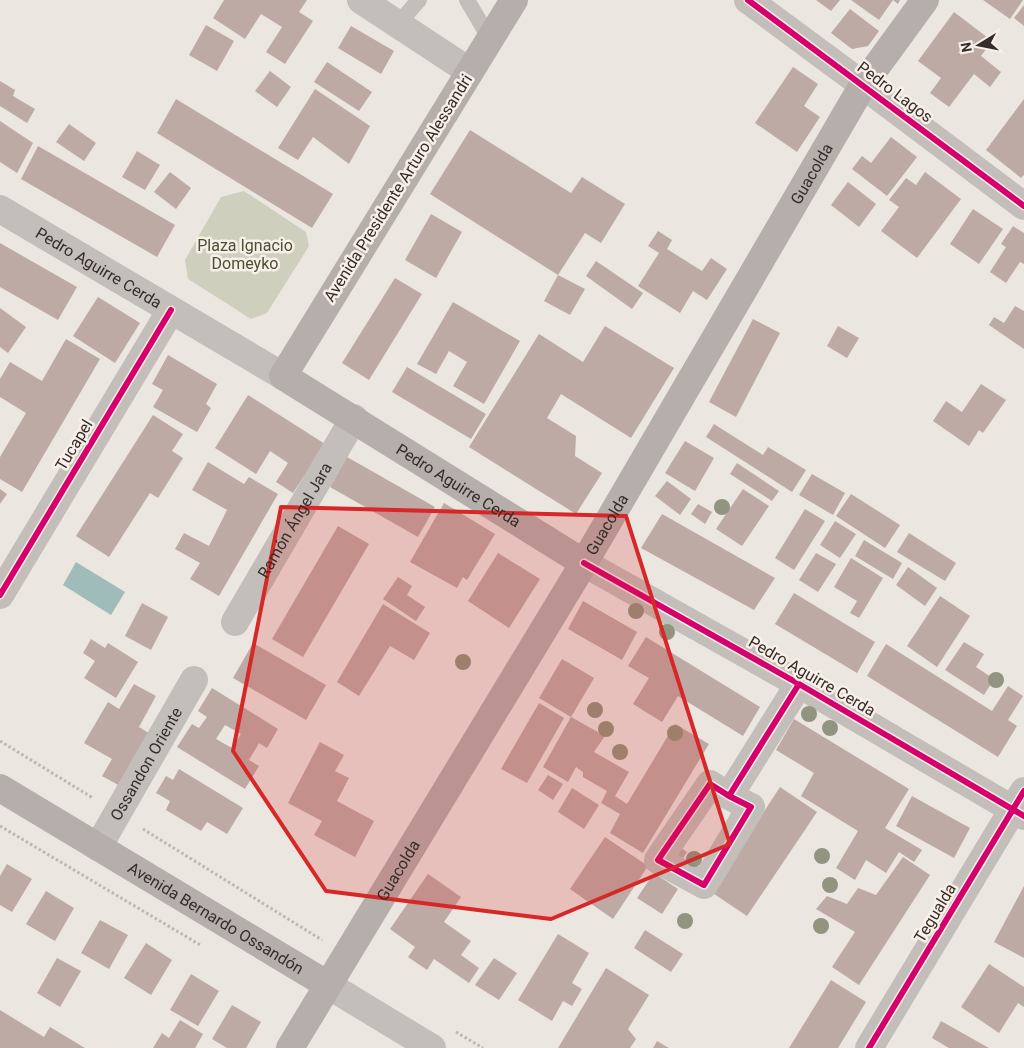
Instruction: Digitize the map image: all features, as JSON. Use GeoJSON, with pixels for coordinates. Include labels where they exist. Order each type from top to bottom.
{"type":"FeatureCollection","features":[{"type":"Feature","properties":{"kind":"main road","name":"Avenida Presidente Arturo Alessandri"},"geometry":{"type":"LineString","coordinates":[[282,376],[514,0]]}},
{"type":"Feature","properties":{"kind":"main road","name":"Guacolda"},"geometry":{"type":"LineString","coordinates":[[290,1048],[584,563],[863,85],[925,0]]}},
{"type":"Feature","properties":{"kind":"main road","name":"Pedro Aguirre Cerda"},"geometry":{"type":"LineString","coordinates":[[282,376],[354,418],[584,563]]}},
{"type":"Feature","properties":{"kind":"main road","name":"Avenida Bernardo Ossandón"},"geometry":{"type":"LineString","coordinates":[[0,788],[98,847],[335,975]]}},
{"type":"Feature","properties":{"kind":"street"},"geometry":{"type":"LineString","coordinates":[[361,0],[470,71]]}},
{"type":"Feature","properties":{"kind":"street","name":"Pedro Lagos"},"geometry":{"type":"LineString","coordinates":[[748,0],[1024,206]]}},
{"type":"Feature","properties":{"kind":"street","name":"Pedro Aguirre Cerda"},"geometry":{"type":"LineString","coordinates":[[0,209],[282,376]]}},
{"type":"Feature","properties":{"kind":"street","name":"Tucapel"},"geometry":{"type":"LineString","coordinates":[[0,595],[172,310]]}},
{"type":"Feature","properties":{"kind":"street","name":"Ramón Ángel Jara"},"geometry":{"type":"LineString","coordinates":[[236,622],[354,418]]}},
{"type":"Feature","properties":{"kind":"street","name":"Pedro Aguirre Cerda"},"geometry":{"type":"LineString","coordinates":[[584,563],[1021,806]]}},
{"type":"Feature","properties":{"kind":"street","name":"Ossandon Oriente"},"geometry":{"type":"LineString","coordinates":[[98,847],[194,680]]}},
{"type":"Feature","properties":{"kind":"street"},"geometry":{"type":"LineString","coordinates":[[729,796],[799,684]]}},
{"type":"Feature","properties":{"kind":"street","name":"Tegualda"},"geometry":{"type":"LineString","coordinates":[[869,1048],[1021,806]]}},
{"type":"Feature","properties":{"kind":"street","name":"Avenida Bernardo Ossandón"},"geometry":{"type":"LineString","coordinates":[[335,975],[441,1038]]}},
{"type":"Feature","properties":{"kind":"lane"},"geometry":{"type":"LineString","coordinates":[[398,24],[419,0]]}},
{"type":"Feature","properties":{"kind":"lane"},"geometry":{"type":"LineString","coordinates":[[467,0],[490,39]]}},
{"type":"Feature","properties":{"kind":"path"},"geometry":{"type":"LineString","coordinates":[[0,741],[323,941],[335,975]]}},
{"type":"Feature","properties":{"kind":"path"},"geometry":{"type":"LineString","coordinates":[[441,1038],[483,1048]]}},
{"type":"Feature","properties":{"kind":"highlighted area"},"geometry":{"type":"Polygon","coordinates":[[[281,507],[626,516],[730,844],[551,919],[326,891],[233,751],[281,507]]]}},
{"type":"Feature","properties":{"kind":"green space","name":"Plaza Ignacio Domeyko"},"geometry":{"type":"Polygon","coordinates":[[[244,191],[306,232],[309,246],[267,313],[251,319],[188,279],[185,260],[221,197],[244,191]]]}},
{"type":"Feature","properties":{"kind":"water"},"geometry":{"type":"Polygon","coordinates":[[[76,562],[125,592],[111,615],[63,585],[76,562]]]}},
{"type":"Feature","properties":{"kind":"building"},"geometry":{"type":"Polygon","coordinates":[[[224,0],[307,0],[299,12],[313,21],[285,64],[266,52],[282,27],[261,14],[245,39],[213,18],[224,0]]]}},
{"type":"Feature","properties":{"kind":"building"},"geometry":{"type":"Polygon","coordinates":[[[816,0],[840,0],[831,11],[816,0]]]}},
{"type":"Feature","properties":{"kind":"building"},"geometry":{"type":"Polygon","coordinates":[[[851,0],[893,0],[879,20],[851,0]]]}},
{"type":"Feature","properties":{"kind":"building"},"geometry":{"type":"Polygon","coordinates":[[[983,0],[1023,0],[1010,19],[983,0]]]}},
{"type":"Feature","properties":{"kind":"building"},"geometry":{"type":"Polygon","coordinates":[[[1024,5],[1024,26],[1014,18],[1024,5]]]}},
{"type":"Feature","properties":{"kind":"building"},"geometry":{"type":"Polygon","coordinates":[[[850,9],[879,31],[868,46],[852,49],[831,33],[850,9]]]}},
{"type":"Feature","properties":{"kind":"building"},"geometry":{"type":"Polygon","coordinates":[[[954,12],[992,41],[981,56],[1001,72],[990,87],[974,74],[949,107],[930,93],[941,78],[918,61],[954,12]]]}},
{"type":"Feature","properties":{"kind":"building"},"geometry":{"type":"Polygon","coordinates":[[[206,25],[234,41],[217,71],[189,55],[206,25]]]}},
{"type":"Feature","properties":{"kind":"building"},"geometry":{"type":"Polygon","coordinates":[[[351,26],[394,51],[381,74],[338,48],[351,26]]]}},
{"type":"Feature","properties":{"kind":"building"},"geometry":{"type":"Polygon","coordinates":[[[327,62],[372,92],[359,111],[314,82],[327,62]]]}},
{"type":"Feature","properties":{"kind":"building"},"geometry":{"type":"Polygon","coordinates":[[[793,67],[818,84],[804,106],[820,117],[797,152],[755,123],[793,67]]]}},
{"type":"Feature","properties":{"kind":"building"},"geometry":{"type":"Polygon","coordinates":[[[270,71],[291,87],[277,107],[255,91],[270,71]]]}},
{"type":"Feature","properties":{"kind":"building"},"geometry":{"type":"Polygon","coordinates":[[[0,81],[15,90],[13,96],[35,109],[27,123],[0,106],[0,81]]]}},
{"type":"Feature","properties":{"kind":"building"},"geometry":{"type":"Polygon","coordinates":[[[315,89],[370,126],[349,164],[313,137],[298,160],[278,148],[315,89]]]}},
{"type":"Feature","properties":{"kind":"building"},"geometry":{"type":"Polygon","coordinates":[[[176,99],[333,194],[312,228],[157,133],[176,99]]]}},
{"type":"Feature","properties":{"kind":"building"},"geometry":{"type":"Polygon","coordinates":[[[1024,99],[1024,175],[1021,178],[986,150],[1024,99]]]}},
{"type":"Feature","properties":{"kind":"building"},"geometry":{"type":"Polygon","coordinates":[[[0,121],[33,143],[17,173],[0,162],[0,121]]]}},
{"type":"Feature","properties":{"kind":"building"},"geometry":{"type":"Polygon","coordinates":[[[69,124],[96,143],[84,161],[56,142],[69,124]]]}},
{"type":"Feature","properties":{"kind":"building"},"geometry":{"type":"Polygon","coordinates":[[[470,130],[571,193],[582,177],[625,204],[601,243],[585,233],[558,275],[430,194],[470,130]]]}},
{"type":"Feature","properties":{"kind":"building"},"geometry":{"type":"Polygon","coordinates":[[[891,137],[917,157],[887,196],[852,169],[862,156],[871,163],[891,137]]]}},
{"type":"Feature","properties":{"kind":"building"},"geometry":{"type":"Polygon","coordinates":[[[38,146],[175,225],[157,257],[21,179],[38,146]]]}},
{"type":"Feature","properties":{"kind":"building"},"geometry":{"type":"Polygon","coordinates":[[[137,151],[160,165],[145,190],[122,177],[137,151]]]}},
{"type":"Feature","properties":{"kind":"building"},"geometry":{"type":"Polygon","coordinates":[[[170,172],[191,188],[176,209],[154,192],[170,172]]]}},
{"type":"Feature","properties":{"kind":"building"},"geometry":{"type":"Polygon","coordinates":[[[925,172],[961,199],[917,258],[881,231],[899,207],[889,200],[906,178],[916,185],[925,172]]]}},
{"type":"Feature","properties":{"kind":"building"},"geometry":{"type":"Polygon","coordinates":[[[848,182],[876,204],[859,227],[831,205],[848,182]]]}},
{"type":"Feature","properties":{"kind":"building"},"geometry":{"type":"Polygon","coordinates":[[[973,209],[1003,229],[979,264],[950,244],[973,209]]]}},
{"type":"Feature","properties":{"kind":"building"},"geometry":{"type":"Polygon","coordinates":[[[431,214],[462,232],[436,278],[405,260],[431,214]]]}},
{"type":"Feature","properties":{"kind":"building"},"geometry":{"type":"Polygon","coordinates":[[[1013,226],[1024,233],[1024,264],[1020,262],[1006,283],[990,272],[1006,247],[1001,244],[1013,226]]]}},
{"type":"Feature","properties":{"kind":"building"},"geometry":{"type":"Polygon","coordinates":[[[658,231],[672,240],[667,249],[702,271],[711,258],[727,269],[707,300],[693,291],[680,313],[638,286],[659,253],[648,246],[658,231]]]}},
{"type":"Feature","properties":{"kind":"building"},"geometry":{"type":"Polygon","coordinates":[[[0,243],[77,287],[58,320],[0,287],[0,243]]]}},
{"type":"Feature","properties":{"kind":"building"},"geometry":{"type":"Polygon","coordinates":[[[596,261],[643,293],[632,309],[586,276],[596,261]]]}},
{"type":"Feature","properties":{"kind":"building"},"geometry":{"type":"Polygon","coordinates":[[[558,275],[585,289],[570,315],[544,301],[558,275]]]}},
{"type":"Feature","properties":{"kind":"building"},"geometry":{"type":"Polygon","coordinates":[[[395,278],[422,294],[369,380],[342,363],[395,278]]]}},
{"type":"Feature","properties":{"kind":"building"},"geometry":{"type":"Polygon","coordinates":[[[98,297],[140,323],[115,363],[73,336],[98,297]]]}},
{"type":"Feature","properties":{"kind":"building"},"geometry":{"type":"Polygon","coordinates":[[[453,302],[520,341],[484,404],[453,386],[467,362],[449,351],[436,374],[417,364],[453,302]]]}},
{"type":"Feature","properties":{"kind":"building"},"geometry":{"type":"Polygon","coordinates":[[[1015,306],[1024,311],[1024,349],[989,325],[994,317],[1004,323],[1015,306]]]}},
{"type":"Feature","properties":{"kind":"building"},"geometry":{"type":"Polygon","coordinates":[[[0,308],[26,327],[8,353],[0,347],[0,308]]]}},
{"type":"Feature","properties":{"kind":"building"},"geometry":{"type":"Polygon","coordinates":[[[753,319],[780,333],[736,417],[709,402],[753,319]]]}},
{"type":"Feature","properties":{"kind":"building"},"geometry":{"type":"Polygon","coordinates":[[[605,326],[674,368],[631,438],[561,394],[547,418],[576,436],[575,456],[602,473],[576,514],[469,447],[539,334],[583,362],[605,326]]]}},
{"type":"Feature","properties":{"kind":"building"},"geometry":{"type":"Polygon","coordinates":[[[838,326],[859,338],[847,358],[827,346],[838,326]]]}},
{"type":"Feature","properties":{"kind":"building"},"geometry":{"type":"Polygon","coordinates":[[[66,339],[100,359],[22,492],[0,479],[0,457],[26,413],[0,397],[0,379],[10,362],[42,381],[66,339]]]}},
{"type":"Feature","properties":{"kind":"building"},"geometry":{"type":"Polygon","coordinates":[[[168,355],[217,384],[206,404],[211,408],[197,432],[153,407],[163,390],[152,384],[168,355]]]}},
{"type":"Feature","properties":{"kind":"building"},"geometry":{"type":"Polygon","coordinates":[[[407,367],[486,414],[471,439],[392,392],[407,367]]]}},
{"type":"Feature","properties":{"kind":"building"},"geometry":{"type":"Polygon","coordinates":[[[981,384],[1006,400],[983,433],[979,430],[969,446],[933,421],[946,401],[962,412],[981,384]]]}},
{"type":"Feature","properties":{"kind":"building"},"geometry":{"type":"Polygon","coordinates":[[[248,395],[325,444],[293,493],[276,482],[288,463],[270,451],[256,474],[215,448],[248,395]]]}},
{"type":"Feature","properties":{"kind":"building"},"geometry":{"type":"Polygon","coordinates":[[[153,415],[183,434],[172,451],[183,458],[158,498],[150,493],[109,557],[76,536],[153,415]]]}},
{"type":"Feature","properties":{"kind":"building"},"geometry":{"type":"Polygon","coordinates":[[[714,424],[763,455],[768,447],[806,470],[792,492],[706,437],[714,424]]]}},
{"type":"Feature","properties":{"kind":"building"},"geometry":{"type":"Polygon","coordinates":[[[685,441],[714,458],[695,491],[665,473],[685,441]]]}},
{"type":"Feature","properties":{"kind":"building"},"geometry":{"type":"Polygon","coordinates":[[[347,457],[435,507],[418,537],[330,487],[347,457]]]}},
{"type":"Feature","properties":{"kind":"building"},"geometry":{"type":"Polygon","coordinates":[[[208,462],[244,484],[249,477],[278,494],[219,596],[190,579],[200,563],[175,549],[184,533],[209,546],[227,510],[192,490],[208,462]]]}},
{"type":"Feature","properties":{"kind":"building"},"geometry":{"type":"Polygon","coordinates":[[[737,463],[779,491],[772,501],[730,474],[737,463]]]}},
{"type":"Feature","properties":{"kind":"building"},"geometry":{"type":"Polygon","coordinates":[[[812,474],[845,493],[833,515],[799,495],[812,474]]]}},
{"type":"Feature","properties":{"kind":"building"},"geometry":{"type":"Polygon","coordinates":[[[667,481],[691,499],[680,515],[655,496],[667,481]]]}},
{"type":"Feature","properties":{"kind":"building"},"geometry":{"type":"Polygon","coordinates":[[[0,489],[7,494],[0,504],[0,489]]]}},
{"type":"Feature","properties":{"kind":"building"},"geometry":{"type":"Polygon","coordinates":[[[743,489],[769,506],[742,546],[716,529],[743,489]]]}},
{"type":"Feature","properties":{"kind":"building"},"geometry":{"type":"Polygon","coordinates":[[[851,494],[900,525],[885,548],[836,516],[851,494]]]}},
{"type":"Feature","properties":{"kind":"building"},"geometry":{"type":"Polygon","coordinates":[[[444,503],[495,534],[467,580],[463,577],[457,588],[410,562],[444,503]]]}},
{"type":"Feature","properties":{"kind":"building"},"geometry":{"type":"Polygon","coordinates":[[[698,504],[712,512],[705,524],[691,514],[698,504]]]}},
{"type":"Feature","properties":{"kind":"building"},"geometry":{"type":"Polygon","coordinates":[[[805,509],[825,521],[794,570],[775,558],[805,509]]]}},
{"type":"Feature","properties":{"kind":"building"},"geometry":{"type":"Polygon","coordinates":[[[662,514],[775,578],[754,610],[641,548],[662,514]]]}},
{"type":"Feature","properties":{"kind":"building"},"geometry":{"type":"Polygon","coordinates":[[[835,521],[856,534],[840,558],[820,545],[835,521]]]}},
{"type":"Feature","properties":{"kind":"building"},"geometry":{"type":"Polygon","coordinates":[[[338,526],[369,544],[303,657],[272,639],[338,526]]]}},
{"type":"Feature","properties":{"kind":"building"},"geometry":{"type":"Polygon","coordinates":[[[909,533],[956,563],[945,581],[897,552],[909,533]]]}},
{"type":"Feature","properties":{"kind":"building"},"geometry":{"type":"Polygon","coordinates":[[[864,540],[902,563],[893,579],[855,556],[864,540]]]}},
{"type":"Feature","properties":{"kind":"building"},"geometry":{"type":"Polygon","coordinates":[[[498,553],[540,579],[509,628],[468,601],[498,553]]]}},
{"type":"Feature","properties":{"kind":"building"},"geometry":{"type":"Polygon","coordinates":[[[816,553],[836,564],[818,592],[799,580],[816,553]]]}},
{"type":"Feature","properties":{"kind":"building"},"geometry":{"type":"Polygon","coordinates":[[[851,558],[883,578],[859,618],[850,613],[857,601],[834,587],[851,558]]]}},
{"type":"Feature","properties":{"kind":"building"},"geometry":{"type":"Polygon","coordinates":[[[908,567],[937,588],[925,606],[896,585],[908,567]]]}},
{"type":"Feature","properties":{"kind":"building"},"geometry":{"type":"Polygon","coordinates":[[[398,577],[412,586],[407,595],[425,607],[416,621],[383,599],[398,577]]]}},
{"type":"Feature","properties":{"kind":"building"},"geometry":{"type":"Polygon","coordinates":[[[794,593],[875,642],[857,673],[775,624],[794,593]]]}},
{"type":"Feature","properties":{"kind":"building"},"geometry":{"type":"Polygon","coordinates":[[[940,596],[970,616],[937,667],[907,646],[940,596]]]}},
{"type":"Feature","properties":{"kind":"building"},"geometry":{"type":"Polygon","coordinates":[[[583,601],[637,632],[622,660],[568,629],[583,601]]]}},
{"type":"Feature","properties":{"kind":"building"},"geometry":{"type":"Polygon","coordinates":[[[142,603],[168,617],[151,650],[125,636],[142,603]]]}},
{"type":"Feature","properties":{"kind":"building"},"geometry":{"type":"Polygon","coordinates":[[[383,604],[430,633],[414,660],[390,646],[359,696],[337,682],[383,604]]]}},
{"type":"Feature","properties":{"kind":"building"},"geometry":{"type":"Polygon","coordinates":[[[646,637],[760,707],[743,736],[678,696],[662,722],[633,704],[649,678],[628,666],[646,637]]]}},
{"type":"Feature","properties":{"kind":"building"},"geometry":{"type":"Polygon","coordinates":[[[91,639],[105,648],[108,643],[138,662],[116,698],[84,678],[95,661],[83,653],[91,639]]]}},
{"type":"Feature","properties":{"kind":"building"},"geometry":{"type":"Polygon","coordinates":[[[964,642],[984,654],[976,667],[994,679],[984,695],[945,670],[964,642]]]}},
{"type":"Feature","properties":{"kind":"building"},"geometry":{"type":"Polygon","coordinates":[[[253,643],[326,685],[306,720],[233,678],[253,643]]]}},
{"type":"Feature","properties":{"kind":"building"},"geometry":{"type":"Polygon","coordinates":[[[886,644],[992,711],[1008,686],[1023,696],[1008,720],[1017,726],[998,757],[867,676],[886,644]]]}},
{"type":"Feature","properties":{"kind":"building"},"geometry":{"type":"Polygon","coordinates":[[[562,659],[594,678],[571,717],[539,698],[562,659]]]}},
{"type":"Feature","properties":{"kind":"building"},"geometry":{"type":"Polygon","coordinates":[[[134,684],[156,696],[139,727],[152,735],[122,787],[102,776],[112,759],[84,743],[108,702],[119,709],[134,684]]]}},
{"type":"Feature","properties":{"kind":"building"},"geometry":{"type":"Polygon","coordinates":[[[212,688],[278,729],[267,748],[259,743],[249,760],[259,766],[245,789],[177,747],[192,724],[199,728],[207,717],[198,711],[212,688]],[[225,725],[216,739],[232,748],[241,734],[225,725]]]}},
{"type":"Feature","properties":{"kind":"building"},"geometry":{"type":"Polygon","coordinates":[[[539,703],[564,718],[527,783],[501,769],[539,703]]]}},
{"type":"Feature","properties":{"kind":"building"},"geometry":{"type":"Polygon","coordinates":[[[571,717],[605,736],[594,752],[629,772],[615,796],[627,804],[675,724],[709,744],[643,853],[610,833],[620,814],[601,803],[607,791],[583,777],[583,772],[576,767],[568,782],[543,767],[571,717]]]}},
{"type":"Feature","properties":{"kind":"building"},"geometry":{"type":"Polygon","coordinates":[[[794,719],[909,789],[885,828],[922,850],[914,862],[899,852],[886,873],[866,860],[855,880],[836,868],[858,831],[801,796],[814,773],[776,750],[794,719]]]}},
{"type":"Feature","properties":{"kind":"building"},"geometry":{"type":"Polygon","coordinates":[[[320,742],[344,755],[335,771],[349,778],[337,801],[374,821],[355,857],[314,835],[322,821],[288,803],[320,742]]]}},
{"type":"Feature","properties":{"kind":"building"},"geometry":{"type":"Polygon","coordinates":[[[179,769],[243,808],[227,834],[207,822],[201,831],[166,810],[170,801],[156,793],[166,776],[173,780],[179,769]]]}},
{"type":"Feature","properties":{"kind":"building"},"geometry":{"type":"Polygon","coordinates":[[[548,775],[563,784],[553,800],[538,790],[548,775]]]}},
{"type":"Feature","properties":{"kind":"building"},"geometry":{"type":"Polygon","coordinates":[[[780,787],[817,812],[747,916],[711,892],[780,787]]]}},
{"type":"Feature","properties":{"kind":"building"},"geometry":{"type":"Polygon","coordinates":[[[572,788],[599,805],[584,829],[558,812],[572,788]]]}},
{"type":"Feature","properties":{"kind":"building"},"geometry":{"type":"Polygon","coordinates":[[[912,796],[970,828],[954,858],[896,826],[912,796]]]}},
{"type":"Feature","properties":{"kind":"building"},"geometry":{"type":"Polygon","coordinates":[[[605,837],[648,866],[613,919],[570,889],[605,837]]]}},
{"type":"Feature","properties":{"kind":"building"},"geometry":{"type":"Polygon","coordinates":[[[678,846],[687,852],[677,867],[678,846]]]}},
{"type":"Feature","properties":{"kind":"building"},"geometry":{"type":"Polygon","coordinates":[[[903,857],[930,875],[859,985],[832,967],[855,932],[816,909],[827,896],[847,904],[858,888],[876,895],[903,857]]]}},
{"type":"Feature","properties":{"kind":"building"},"geometry":{"type":"Polygon","coordinates":[[[7,864],[32,879],[12,912],[0,905],[0,876],[7,864]]]}},
{"type":"Feature","properties":{"kind":"building"},"geometry":{"type":"Polygon","coordinates":[[[654,873],[678,889],[662,914],[637,898],[654,873]]]}},
{"type":"Feature","properties":{"kind":"building"},"geometry":{"type":"Polygon","coordinates":[[[428,874],[461,897],[444,922],[471,941],[461,955],[479,968],[469,983],[434,959],[427,970],[408,957],[415,947],[390,929],[428,874]]]}},
{"type":"Feature","properties":{"kind":"building"},"geometry":{"type":"Polygon","coordinates":[[[1024,886],[1024,958],[994,942],[1024,886]]]}},
{"type":"Feature","properties":{"kind":"building"},"geometry":{"type":"Polygon","coordinates":[[[46,891],[74,908],[55,941],[26,924],[46,891]]]}},
{"type":"Feature","properties":{"kind":"building"},"geometry":{"type":"Polygon","coordinates":[[[100,920],[128,935],[109,969],[81,953],[100,920]]]}},
{"type":"Feature","properties":{"kind":"building"},"geometry":{"type":"Polygon","coordinates":[[[645,930],[683,954],[671,972],[634,948],[645,930]]]}},
{"type":"Feature","properties":{"kind":"building"},"geometry":{"type":"Polygon","coordinates":[[[558,934],[589,953],[572,983],[582,989],[572,1006],[563,1001],[552,1021],[518,1000],[558,934]]]}},
{"type":"Feature","properties":{"kind":"building"},"geometry":{"type":"Polygon","coordinates":[[[146,943],[172,960],[151,995],[124,978],[146,943]]]}},
{"type":"Feature","properties":{"kind":"building"},"geometry":{"type":"Polygon","coordinates":[[[57,958],[81,971],[60,1007],[37,993],[57,958]]]}},
{"type":"Feature","properties":{"kind":"building"},"geometry":{"type":"Polygon","coordinates":[[[494,958],[517,973],[499,1000],[475,985],[494,958]]]}},
{"type":"Feature","properties":{"kind":"building"},"geometry":{"type":"Polygon","coordinates":[[[989,964],[1024,987],[1024,1007],[1018,1003],[999,1033],[961,1007],[989,964]]]}},
{"type":"Feature","properties":{"kind":"building"},"geometry":{"type":"Polygon","coordinates":[[[606,968],[649,995],[628,1029],[636,1039],[630,1048],[558,1048],[606,968]]]}},
{"type":"Feature","properties":{"kind":"building"},"geometry":{"type":"Polygon","coordinates":[[[191,974],[219,991],[198,1026],[170,1010],[191,974]]]}},
{"type":"Feature","properties":{"kind":"building"},"geometry":{"type":"Polygon","coordinates":[[[831,980],[866,1002],[838,1048],[789,1048],[831,980]]]}},
{"type":"Feature","properties":{"kind":"building"},"geometry":{"type":"Polygon","coordinates":[[[232,1005],[261,1022],[246,1048],[227,1048],[212,1039],[232,1005]]]}},
{"type":"Feature","properties":{"kind":"building"},"geometry":{"type":"Polygon","coordinates":[[[0,1010],[44,1037],[50,1027],[85,1048],[0,1048],[0,1010]]]}},
{"type":"Feature","properties":{"kind":"building"},"geometry":{"type":"Polygon","coordinates":[[[180,1020],[203,1034],[195,1048],[153,1048],[162,1033],[169,1038],[180,1020]]]}},
{"type":"Feature","properties":{"kind":"building"},"geometry":{"type":"Polygon","coordinates":[[[941,1021],[989,1048],[949,1048],[932,1038],[941,1021]]]}},
{"type":"Feature","properties":{"kind":"building"},"geometry":{"type":"Polygon","coordinates":[[[657,1041],[669,1048],[653,1048],[657,1041]]]}},
{"type":"Feature","properties":{"kind":"cycle path"},"geometry":{"type":"LineString","coordinates":[[748,0],[1024,206]]}},
{"type":"Feature","properties":{"kind":"cycle path"},"geometry":{"type":"LineString","coordinates":[[0,595],[171,310]]}},
{"type":"Feature","properties":{"kind":"cycle path"},"geometry":{"type":"LineString","coordinates":[[584,563],[799,684],[1024,816]]}},
{"type":"Feature","properties":{"kind":"cycle path"},"geometry":{"type":"LineString","coordinates":[[729,796],[751,807],[704,885],[658,860],[710,784],[729,796],[799,684]]}},
{"type":"Feature","properties":{"kind":"cycle path"},"geometry":{"type":"LineString","coordinates":[[869,1048],[1024,791]]}}]}
